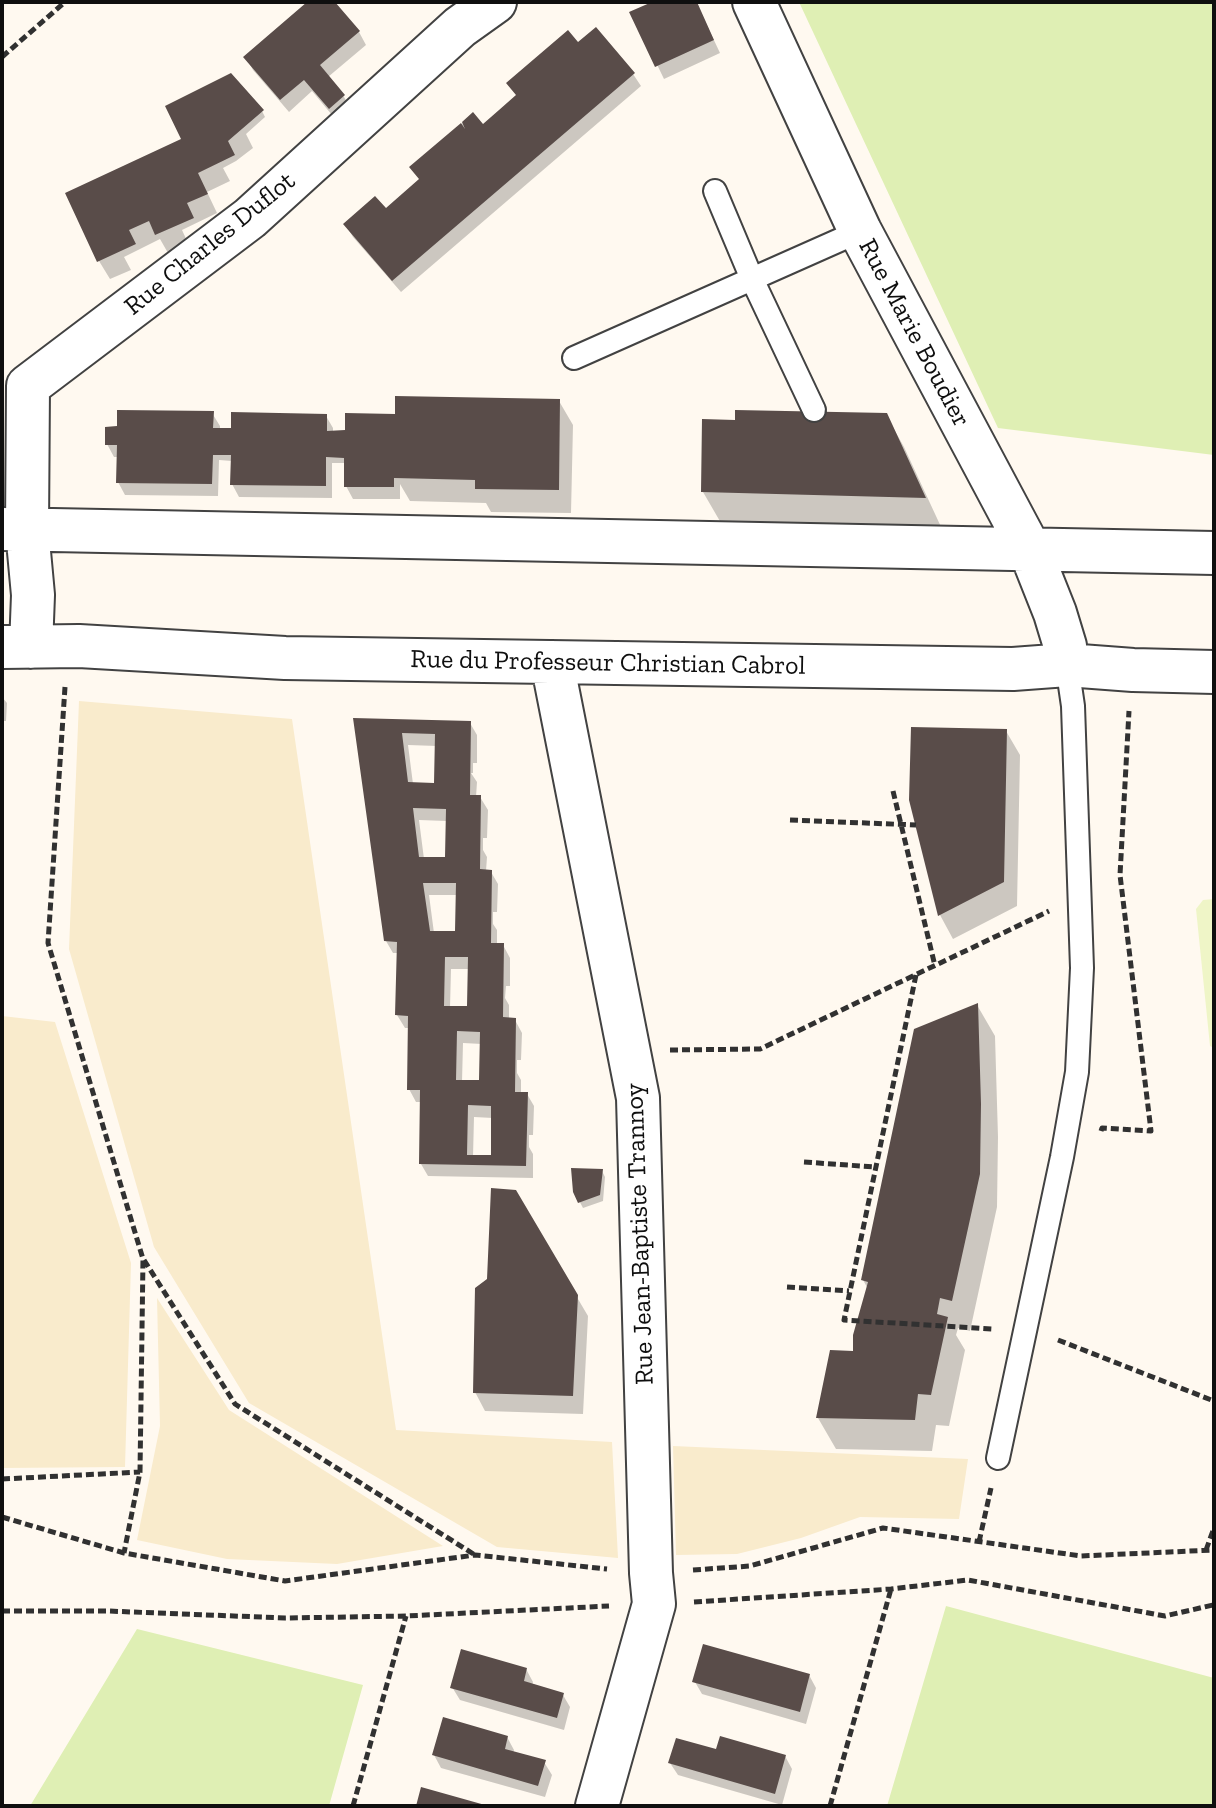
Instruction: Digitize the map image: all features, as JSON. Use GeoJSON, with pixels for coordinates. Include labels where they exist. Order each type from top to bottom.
{"type":"FeatureCollection","features":[{"type":"Feature","properties":{"kind":"street","name":"Rue Charles Duflot"},"geometry":{"type":"LineString","coordinates":[[15,529],[28,386],[250,218],[460,27],[495,2]]}},
{"type":"Feature","properties":{"kind":"street","name":"Rue Marie Boudier"},"geometry":{"type":"LineString","coordinates":[[754,2],[860,231],[1030,550],[1065,646],[1067,665]]}},
{"type":"Feature","properties":{"kind":"street"},"geometry":{"type":"LineString","coordinates":[[31,647],[33,595],[15,529],[1214,553]]}},
{"type":"Feature","properties":{"kind":"street","name":"Rue du Professeur Christian Cabrol"},"geometry":{"type":"LineString","coordinates":[[31,647],[285,658],[1013,669],[1067,665],[1214,672]]}},
{"type":"Feature","properties":{"kind":"street","name":"Rue Jean-Baptiste Trannoy"},"geometry":{"type":"LineString","coordinates":[[552,662],[638,1098],[654,1604],[597,1806]]}},
{"type":"Feature","properties":{"kind":"lane"},"geometry":{"type":"LineString","coordinates":[[715,191],[752,279],[814,410]]}},
{"type":"Feature","properties":{"kind":"lane"},"geometry":{"type":"LineString","coordinates":[[574,358],[860,231]]}},
{"type":"Feature","properties":{"kind":"lane"},"geometry":{"type":"LineString","coordinates":[[998,1458],[1077,1072],[1082,968],[1073,706],[1067,665]]}},
{"type":"Feature","properties":{"kind":"path"},"geometry":{"type":"LineString","coordinates":[[2,57],[65,2]]}},
{"type":"Feature","properties":{"kind":"path"},"geometry":{"type":"LineString","coordinates":[[31,647],[65,687],[48,943],[143,1259],[235,1404],[475,1555]]}},
{"type":"Feature","properties":{"kind":"path"},"geometry":{"type":"LineString","coordinates":[[893,791],[935,966]]}},
{"type":"Feature","properties":{"kind":"path"},"geometry":{"type":"LineString","coordinates":[[790,820],[916,825]]}},
{"type":"Feature","properties":{"kind":"path"},"geometry":{"type":"LineString","coordinates":[[629,1050],[760,1049],[1080,896],[1123,896]]}},
{"type":"Feature","properties":{"kind":"path"},"geometry":{"type":"LineString","coordinates":[[916,975],[844,1320],[1025,1331]]}},
{"type":"Feature","properties":{"kind":"path"},"geometry":{"type":"LineString","coordinates":[[804,1162],[876,1167]]}},
{"type":"Feature","properties":{"kind":"path"},"geometry":{"type":"LineString","coordinates":[[124,1553],[140,1472],[143,1259]]}},
{"type":"Feature","properties":{"kind":"path"},"geometry":{"type":"LineString","coordinates":[[787,1287],[850,1291]]}},
{"type":"Feature","properties":{"kind":"path"},"geometry":{"type":"LineString","coordinates":[[1053,1338],[1214,1401]]}},
{"type":"Feature","properties":{"kind":"path"},"geometry":{"type":"LineString","coordinates":[[979,1542],[998,1458]]}},
{"type":"Feature","properties":{"kind":"path"},"geometry":{"type":"LineString","coordinates":[[2,1479],[140,1472]]}},
{"type":"Feature","properties":{"kind":"path"},"geometry":{"type":"LineString","coordinates":[[1206,1550],[1214,1528]]}},
{"type":"Feature","properties":{"kind":"path"},"geometry":{"type":"LineString","coordinates":[[830,1806],[891,1589]]}},
{"type":"Feature","properties":{"kind":"path"},"geometry":{"type":"LineString","coordinates":[[353,1806],[406,1616]]}},
{"type":"Feature","properties":{"kind":"shaded area"},"geometry":{"type":"Polygon","coordinates":[[[79,701],[292,719],[396,1430],[612,1442],[618,1558],[497,1547],[249,1403],[154,1247],[69,949],[79,701]]]}},
{"type":"Feature","properties":{"kind":"shaded area"},"geometry":{"type":"Polygon","coordinates":[[[2,1016],[55,1022],[131,1263],[125,1467],[2,1468],[2,1016]]]}},
{"type":"Feature","properties":{"kind":"shaded area"},"geometry":{"type":"Polygon","coordinates":[[[157,1298],[229,1410],[443,1546],[337,1564],[227,1559],[137,1540],[160,1426],[157,1298]]]}},
{"type":"Feature","properties":{"kind":"shaded area"},"geometry":{"type":"Polygon","coordinates":[[[673,1446],[968,1459],[959,1519],[860,1517],[801,1538],[737,1554],[676,1555],[673,1446]]]}},
{"type":"Feature","properties":{"kind":"green space"},"geometry":{"type":"Polygon","coordinates":[[[799,2],[1214,2],[1214,455],[998,428],[799,2]]]}},
{"type":"Feature","properties":{"kind":"green space"},"geometry":{"type":"Polygon","coordinates":[[[1214,899],[1214,1048],[1210,1046],[1196,909],[1203,900],[1214,899]]]}},
{"type":"Feature","properties":{"kind":"green space"},"geometry":{"type":"Polygon","coordinates":[[[946,1606],[1214,1678],[1214,1806],[887,1806],[946,1606]]]}},
{"type":"Feature","properties":{"kind":"green space"},"geometry":{"type":"Polygon","coordinates":[[[137,1629],[363,1685],[329,1806],[30,1806],[137,1629]]]}},
{"type":"Feature","properties":{"kind":"building"},"geometry":{"type":"Polygon","coordinates":[[[307,2],[335,2],[360,31],[320,65],[345,95],[329,109],[304,80],[280,100],[243,57],[307,2]]]}},
{"type":"Feature","properties":{"kind":"building"},"geometry":{"type":"Polygon","coordinates":[[[652,2],[697,2],[714,40],[655,67],[629,12],[652,2]]]}},
{"type":"Feature","properties":{"kind":"building"},"geometry":{"type":"Polygon","coordinates":[[[596,27],[635,73],[392,281],[343,224],[375,196],[386,208],[419,179],[409,167],[461,123],[465,129],[462,122],[473,112],[483,124],[516,95],[506,83],[568,30],[578,42],[596,27]]]}},
{"type":"Feature","properties":{"kind":"building"},"geometry":{"type":"Polygon","coordinates":[[[231,73],[264,110],[228,141],[235,155],[198,173],[208,194],[187,203],[194,218],[155,235],[149,221],[129,230],[136,244],[97,262],[65,193],[181,139],[165,106],[231,73]]]}},
{"type":"Feature","properties":{"kind":"building"},"geometry":{"type":"Polygon","coordinates":[[[395,396],[560,399],[559,490],[475,489],[475,480],[394,478],[394,487],[344,487],[344,458],[326,457],[326,486],[230,485],[231,455],[213,455],[212,484],[116,483],[117,445],[105,445],[105,427],[117,426],[117,410],[214,411],[213,428],[231,428],[231,412],[327,414],[327,431],[345,430],[345,413],[395,414],[395,396]]]}},
{"type":"Feature","properties":{"kind":"building"},"geometry":{"type":"Polygon","coordinates":[[[735,410],[887,413],[926,498],[701,492],[702,419],[735,420],[735,410]]]}},
{"type":"Feature","properties":{"kind":"building"},"geometry":{"type":"Polygon","coordinates":[[[353,718],[471,721],[470,795],[481,795],[480,869],[492,870],[491,943],[504,943],[503,1017],[516,1018],[515,1092],[528,1092],[526,1166],[419,1164],[420,1090],[407,1090],[408,1016],[395,1015],[397,942],[384,941],[353,718]],[[402,733],[408,782],[434,783],[435,734],[402,733]],[[413,808],[419,857],[445,857],[446,809],[413,808]],[[423,883],[430,931],[455,931],[456,883],[423,883]],[[445,957],[444,1006],[467,1006],[468,957],[445,957]],[[457,1031],[456,1080],[479,1080],[480,1032],[457,1031]],[[468,1105],[467,1155],[491,1155],[491,1106],[468,1105]]]}},
{"type":"Feature","properties":{"kind":"building"},"geometry":{"type":"Polygon","coordinates":[[[911,727],[1007,729],[1004,882],[938,916],[909,800],[911,727]]]}},
{"type":"Feature","properties":{"kind":"building"},"geometry":{"type":"Polygon","coordinates":[[[978,1003],[980,1174],[952,1301],[940,1298],[937,1314],[948,1317],[931,1395],[918,1394],[915,1420],[816,1418],[830,1350],[853,1351],[853,1335],[868,1282],[861,1280],[914,1029],[978,1003]]]}},
{"type":"Feature","properties":{"kind":"building"},"geometry":{"type":"Polygon","coordinates":[[[571,1168],[603,1169],[600,1195],[578,1203],[573,1192],[571,1168]]]}},
{"type":"Feature","properties":{"kind":"building"},"geometry":{"type":"Polygon","coordinates":[[[491,1188],[516,1190],[578,1295],[573,1396],[473,1393],[475,1288],[487,1279],[491,1188]]]}},
{"type":"Feature","properties":{"kind":"building"},"geometry":{"type":"Polygon","coordinates":[[[703,1644],[810,1674],[800,1712],[692,1682],[703,1644]]]}},
{"type":"Feature","properties":{"kind":"building"},"geometry":{"type":"Polygon","coordinates":[[[461,1649],[527,1668],[524,1681],[564,1693],[557,1718],[450,1688],[461,1649]]]}},
{"type":"Feature","properties":{"kind":"building"},"geometry":{"type":"Polygon","coordinates":[[[443,1717],[508,1736],[505,1749],[546,1760],[538,1786],[432,1755],[443,1717]]]}},
{"type":"Feature","properties":{"kind":"building"},"geometry":{"type":"Polygon","coordinates":[[[720,1736],[786,1755],[775,1794],[668,1763],[676,1738],[716,1749],[720,1736]]]}},
{"type":"Feature","properties":{"kind":"building"},"geometry":{"type":"Polygon","coordinates":[[[421,1787],[485,1805],[485,1806],[416,1806],[421,1787]]]}}]}
